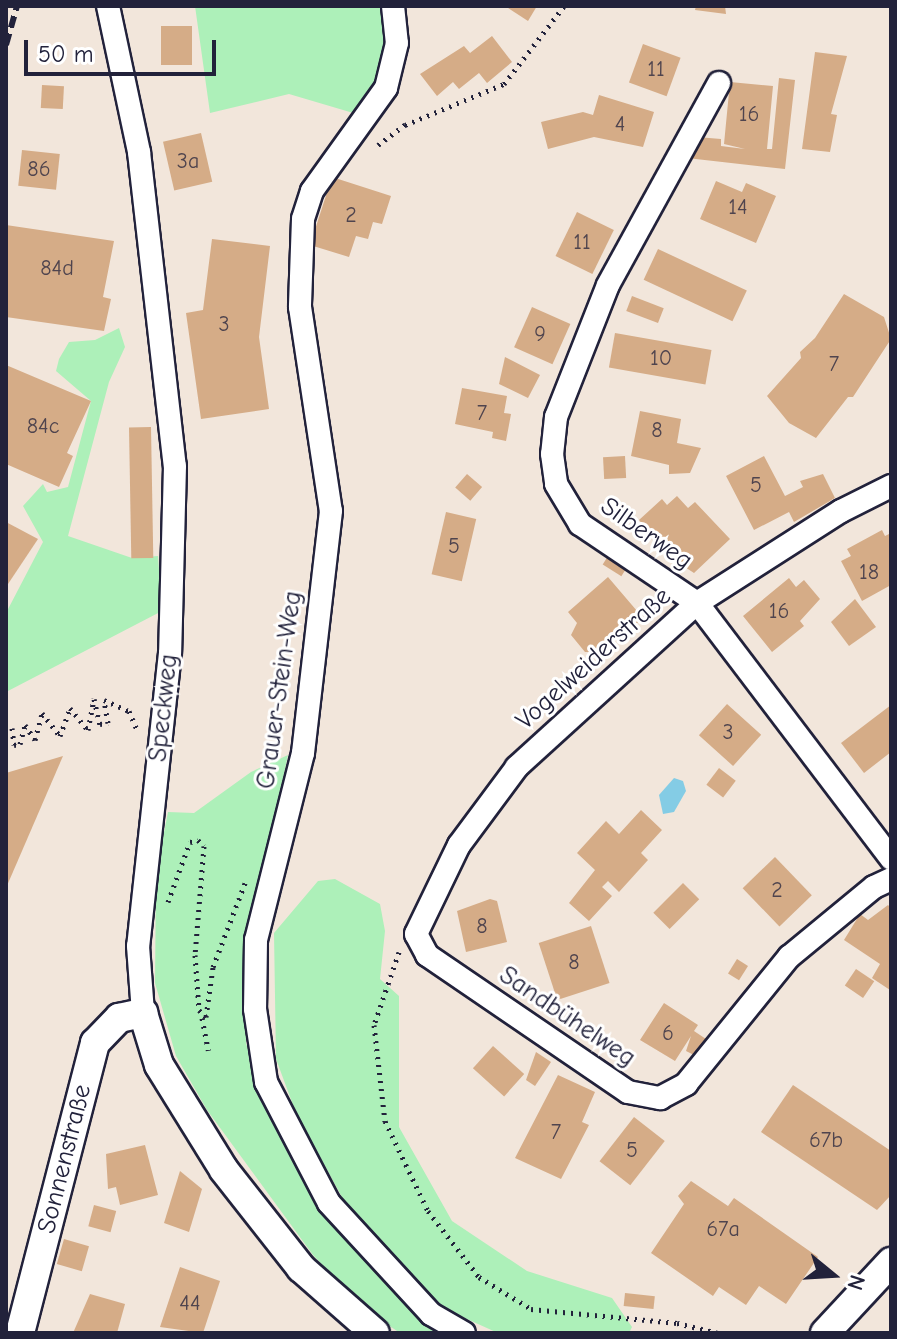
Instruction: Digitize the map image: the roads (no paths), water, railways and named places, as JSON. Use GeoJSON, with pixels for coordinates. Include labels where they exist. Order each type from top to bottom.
{"type":"FeatureCollection","features":[{"type":"Feature","properties":{"kind":"street","name":"Speckweg"},"geometry":{"type":"LineString","coordinates":[[108,6],[139,152],[175,466],[170,653],[138,946],[143,1013],[159,1065],[224,1170],[301,1268],[375,1333]]}},
{"type":"Feature","properties":{"kind":"street","name":"Grauer-Stein-Weg"},"geometry":{"type":"LineString","coordinates":[[393,6],[397,43],[386,88],[312,191],[303,219],[300,307],[331,511],[303,753],[256,940],[255,1009],[266,1082],[329,1203],[431,1314],[464,1333]]}},
{"type":"Feature","properties":{"kind":"street","name":"Silberweg"},"geometry":{"type":"LineString","coordinates":[[719,83],[608,285],[559,407],[552,454],[561,498],[580,524],[697,603],[891,859]]}},
{"type":"Feature","properties":{"kind":"street","name":"Vogelweiderstraße"},"geometry":{"type":"LineString","coordinates":[[423,911],[459,845],[517,767],[697,603],[841,511],[891,486]]}},
{"type":"Feature","properties":{"kind":"street","name":"Sandbühelweg"},"geometry":{"type":"LineString","coordinates":[[423,911],[416,934],[427,955],[628,1092],[660,1098],[686,1084],[789,957],[874,887],[891,879]]}},
{"type":"Feature","properties":{"kind":"street","name":"Sonnenstraße"},"geometry":{"type":"LineString","coordinates":[[20,1333],[95,1043],[119,1018],[143,1013]]}},
{"type":"Feature","properties":{"kind":"street"},"geometry":{"type":"LineString","coordinates":[[825,1333],[886,1270]]}},
{"type":"Feature","properties":{"kind":"water"},"geometry":{"type":"Polygon","coordinates":[[[674,778],[683,781],[686,791],[674,812],[663,814],[659,795],[674,778]]]}},
{"type":"Feature","properties":{"kind":"railway"},"geometry":{"type":"LineString","coordinates":[[6,45],[17,6]]}}]}
